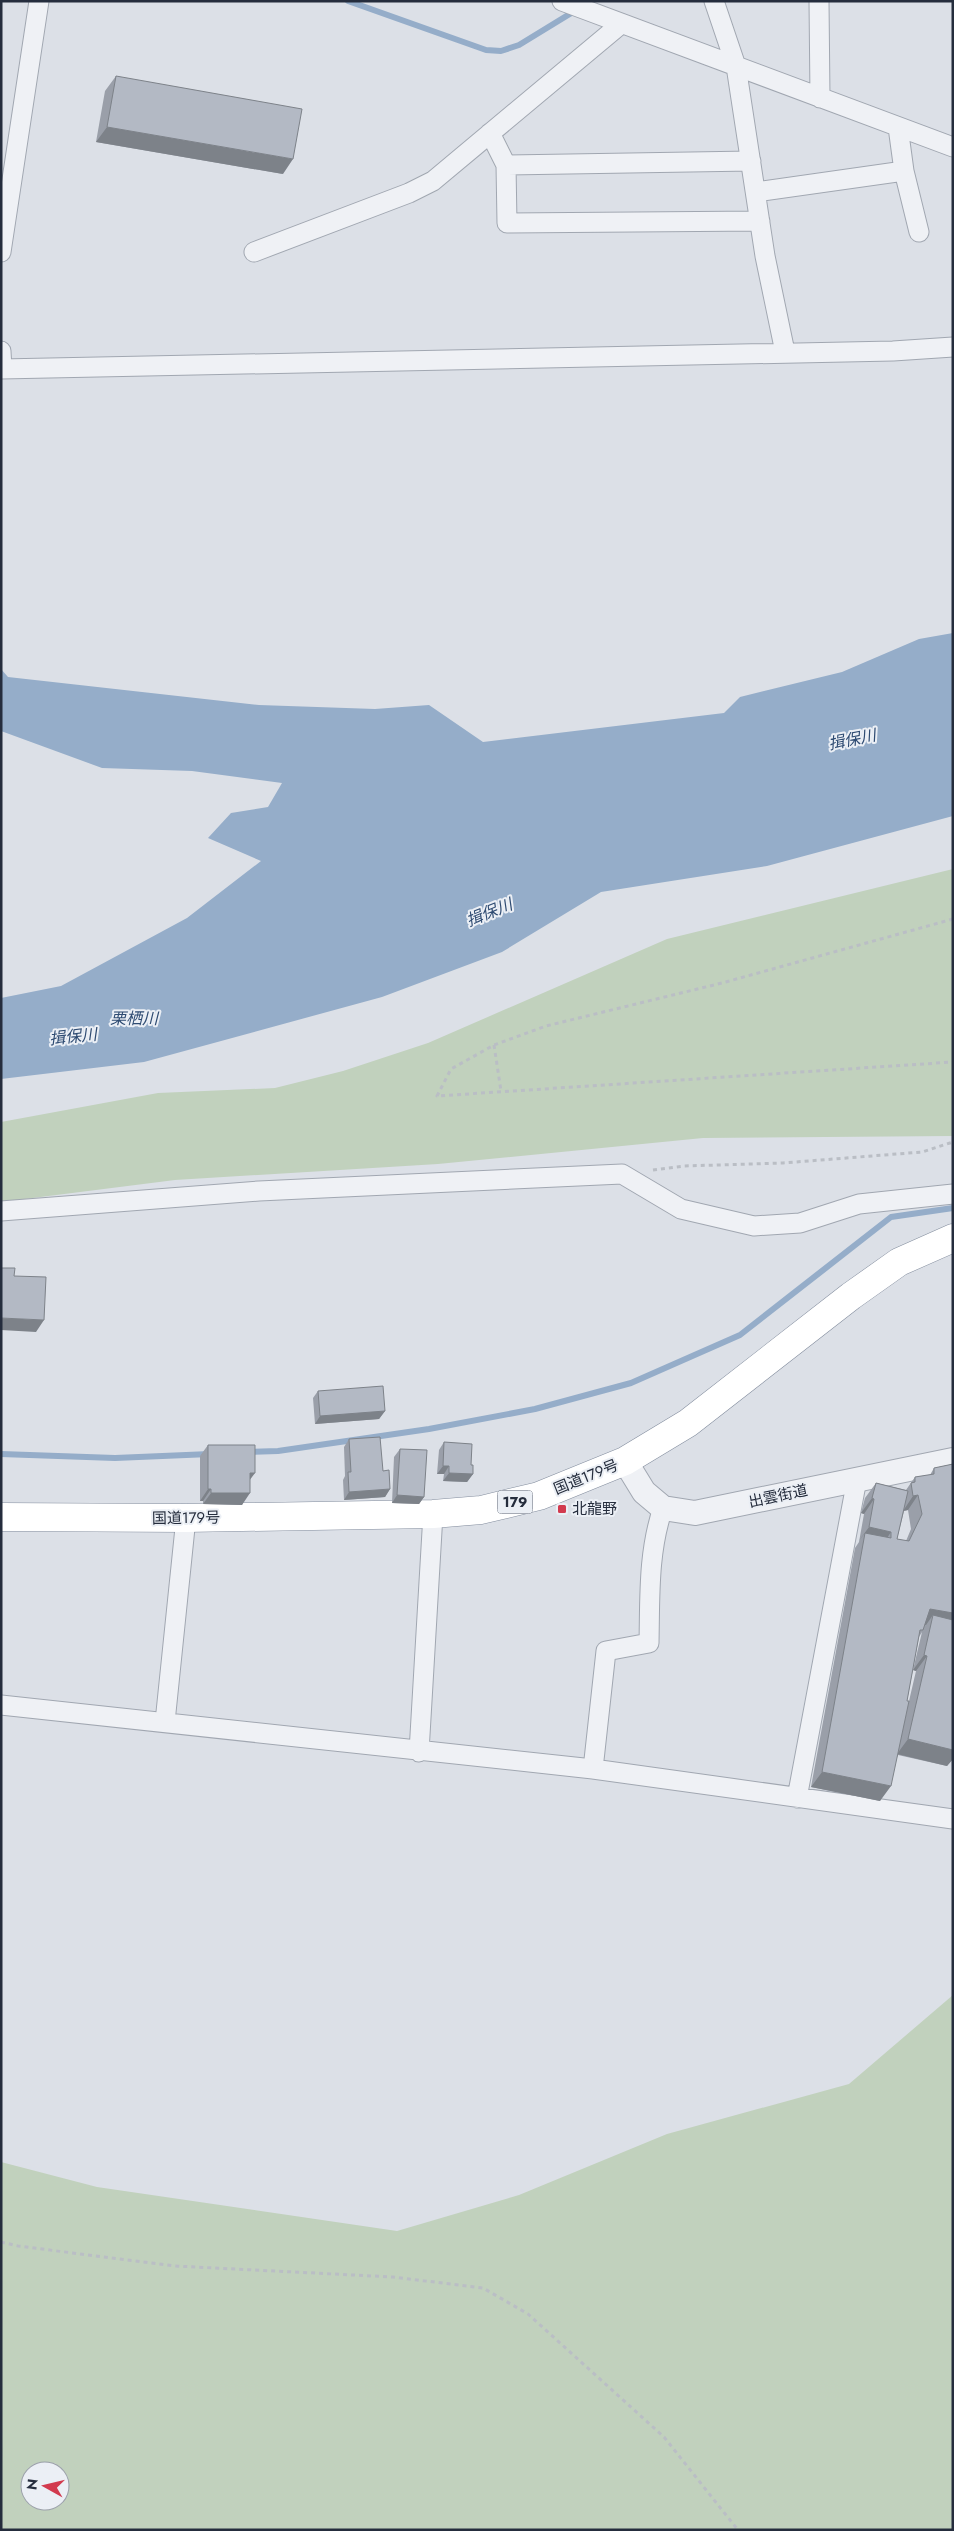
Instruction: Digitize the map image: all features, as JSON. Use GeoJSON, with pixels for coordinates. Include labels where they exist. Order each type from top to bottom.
{"type":"FeatureCollection","features":[{"type":"Feature","properties":{"kind":"highway","name":"国道179号"},"geometry":{"type":"LineString","coordinates":[[1,1517],[186,1518],[433,1514],[481,1510],[514,1503],[581,1481],[625,1461],[688,1423],[851,1296],[899,1262],[953,1238]]}},
{"type":"Feature","properties":{"kind":"street"},"geometry":{"type":"LineString","coordinates":[[1,252],[39,1]]}},
{"type":"Feature","properties":{"kind":"street"},"geometry":{"type":"LineString","coordinates":[[562,1],[953,147]]}},
{"type":"Feature","properties":{"kind":"street"},"geometry":{"type":"LineString","coordinates":[[714,1],[736,66],[760,221],[785,352]]}},
{"type":"Feature","properties":{"kind":"street"},"geometry":{"type":"LineString","coordinates":[[819,1],[820,98]]}},
{"type":"Feature","properties":{"kind":"street"},"geometry":{"type":"LineString","coordinates":[[254,252],[409,193],[433,181],[621,24]]}},
{"type":"Feature","properties":{"kind":"street"},"geometry":{"type":"LineString","coordinates":[[898,127],[904,171],[918,232]]}},
{"type":"Feature","properties":{"kind":"street"},"geometry":{"type":"LineString","coordinates":[[490,133],[506,165],[508,223],[760,221]]}},
{"type":"Feature","properties":{"kind":"street"},"geometry":{"type":"LineString","coordinates":[[506,165],[751,162]]}},
{"type":"Feature","properties":{"kind":"street"},"geometry":{"type":"LineString","coordinates":[[756,192],[904,171]]}},
{"type":"Feature","properties":{"kind":"street"},"geometry":{"type":"LineString","coordinates":[[2,363],[893,351],[953,346]]}},
{"type":"Feature","properties":{"kind":"street"},"geometry":{"type":"LineString","coordinates":[[1,1211],[268,1191],[622,1174],[681,1209],[754,1226],[800,1223],[859,1204],[953,1194]]}},
{"type":"Feature","properties":{"kind":"street","name":"出雲街道"},"geometry":{"type":"LineString","coordinates":[[663,1508],[695,1513],[953,1460]]}},
{"type":"Feature","properties":{"kind":"street"},"geometry":{"type":"LineString","coordinates":[[593,1769],[606,1651],[649,1643],[650,1564],[657,1526],[663,1508],[644,1492],[625,1461]]}},
{"type":"Feature","properties":{"kind":"street"},"geometry":{"type":"LineString","coordinates":[[797,1798],[857,1479]]}},
{"type":"Feature","properties":{"kind":"street"},"geometry":{"type":"LineString","coordinates":[[419,1752],[433,1514]]}},
{"type":"Feature","properties":{"kind":"street"},"geometry":{"type":"LineString","coordinates":[[165,1722],[186,1518]]}},
{"type":"Feature","properties":{"kind":"street"},"geometry":{"type":"LineString","coordinates":[[1,1705],[419,1752],[593,1769],[953,1819]]}},
{"type":"Feature","properties":{"kind":"path"},"geometry":{"type":"LineString","coordinates":[[953,919],[722,983],[546,1026],[494,1046],[451,1070],[437,1096],[953,1062]]}},
{"type":"Feature","properties":{"kind":"path"},"geometry":{"type":"LineString","coordinates":[[494,1046],[501,1091]]}},
{"type":"Feature","properties":{"kind":"path"},"geometry":{"type":"LineString","coordinates":[[622,1174],[684,1166],[784,1163],[922,1152],[953,1142]]}},
{"type":"Feature","properties":{"kind":"path"},"geometry":{"type":"LineString","coordinates":[[1,2242],[18,2246],[175,2266],[393,2277],[483,2288],[528,2314],[664,2437],[738,2530]]}},
{"type":"Feature","properties":{"kind":"green space"},"geometry":{"type":"Polygon","coordinates":[[[953,869],[953,1136],[703,1138],[438,1164],[175,1180],[1,1202],[1,1122],[158,1093],[275,1088],[343,1071],[428,1043],[667,939],[953,869]]]}},
{"type":"Feature","properties":{"kind":"green space"},"geometry":{"type":"Polygon","coordinates":[[[953,1995],[953,2530],[1,2530],[1,2162],[97,2187],[397,2231],[519,2195],[667,2134],[849,2084],[953,1995]]]}},
{"type":"Feature","properties":{"kind":"water"},"geometry":{"type":"Polygon","coordinates":[[[953,633],[953,816],[767,866],[601,892],[502,952],[382,997],[144,1062],[1,1079],[1,998],[61,986],[187,918],[261,861],[208,838],[231,813],[268,807],[282,783],[192,771],[102,768],[1,731],[1,669],[8,677],[259,705],[375,709],[429,705],[483,742],[724,713],[740,697],[842,672],[919,639],[953,633]]]}},
{"type":"Feature","properties":{"kind":"building"},"geometry":{"type":"Polygon","coordinates":[[[116,76],[302,109],[293,159],[107,127],[116,76]]]}},
{"type":"Feature","properties":{"kind":"building"},"geometry":{"type":"Polygon","coordinates":[[[1,1268],[15,1268],[14,1276],[46,1277],[44,1320],[1,1318],[1,1268]]]}},
{"type":"Feature","properties":{"kind":"building"},"geometry":{"type":"Polygon","coordinates":[[[383,1386],[385,1411],[320,1416],[318,1391],[383,1386]]]}},
{"type":"Feature","properties":{"kind":"building"},"geometry":{"type":"Polygon","coordinates":[[[380,1437],[383,1471],[389,1470],[390,1489],[349,1492],[348,1472],[351,1472],[349,1439],[380,1437]]]}},
{"type":"Feature","properties":{"kind":"building"},"geometry":{"type":"Polygon","coordinates":[[[444,1442],[472,1444],[471,1465],[473,1465],[473,1474],[449,1473],[449,1466],[443,1466],[444,1442]]]}},
{"type":"Feature","properties":{"kind":"building"},"geometry":{"type":"Polygon","coordinates":[[[208,1445],[255,1445],[255,1473],[250,1473],[250,1493],[211,1493],[211,1489],[208,1489],[208,1445]]]}},
{"type":"Feature","properties":{"kind":"building"},"geometry":{"type":"Polygon","coordinates":[[[400,1449],[427,1450],[424,1497],[397,1495],[400,1449]]]}},
{"type":"Feature","properties":{"kind":"building"},"geometry":{"type":"Polygon","coordinates":[[[953,1464],[953,1613],[930,1609],[923,1630],[920,1630],[907,1701],[909,1701],[891,1786],[822,1772],[865,1533],[891,1538],[891,1532],[869,1527],[874,1499],[872,1498],[876,1483],[908,1491],[897,1539],[909,1541],[922,1514],[918,1495],[913,1496],[911,1483],[915,1482],[915,1477],[934,1474],[934,1468],[953,1464]]]}},
{"type":"Feature","properties":{"kind":"building"},"geometry":{"type":"Polygon","coordinates":[[[933,1615],[953,1620],[953,1750],[908,1739],[927,1656],[924,1655],[933,1615]]]}},
{"type":"Feature","properties":{"kind":"waterway"},"geometry":{"type":"LineString","coordinates":[[348,1],[486,50],[501,51],[519,45],[591,1]]}},
{"type":"Feature","properties":{"kind":"waterway"},"geometry":{"type":"LineString","coordinates":[[247,1452],[278,1451],[429,1429],[535,1409],[631,1383],[740,1335],[891,1217],[953,1208]]}},
{"type":"Feature","properties":{"kind":"waterway"},"geometry":{"type":"LineString","coordinates":[[1,1454],[115,1458],[210,1454]]}},
{"type":"Feature","properties":{"kind":"place","name":"北龍野"},"geometry":{"type":"Point","coordinates":[562,1509]}},
{"type":"Feature","properties":{"kind":"water label","name":"揖保川"},"geometry":{"type":"Point","coordinates":[852,739]}},
{"type":"Feature","properties":{"kind":"water label","name":"揖保川"},"geometry":{"type":"Point","coordinates":[489,912]}},
{"type":"Feature","properties":{"kind":"water label","name":"栗栖川"},"geometry":{"type":"Point","coordinates":[134,1018]}},
{"type":"Feature","properties":{"kind":"water label","name":"揖保川"},"geometry":{"type":"Point","coordinates":[73,1036]}}]}
